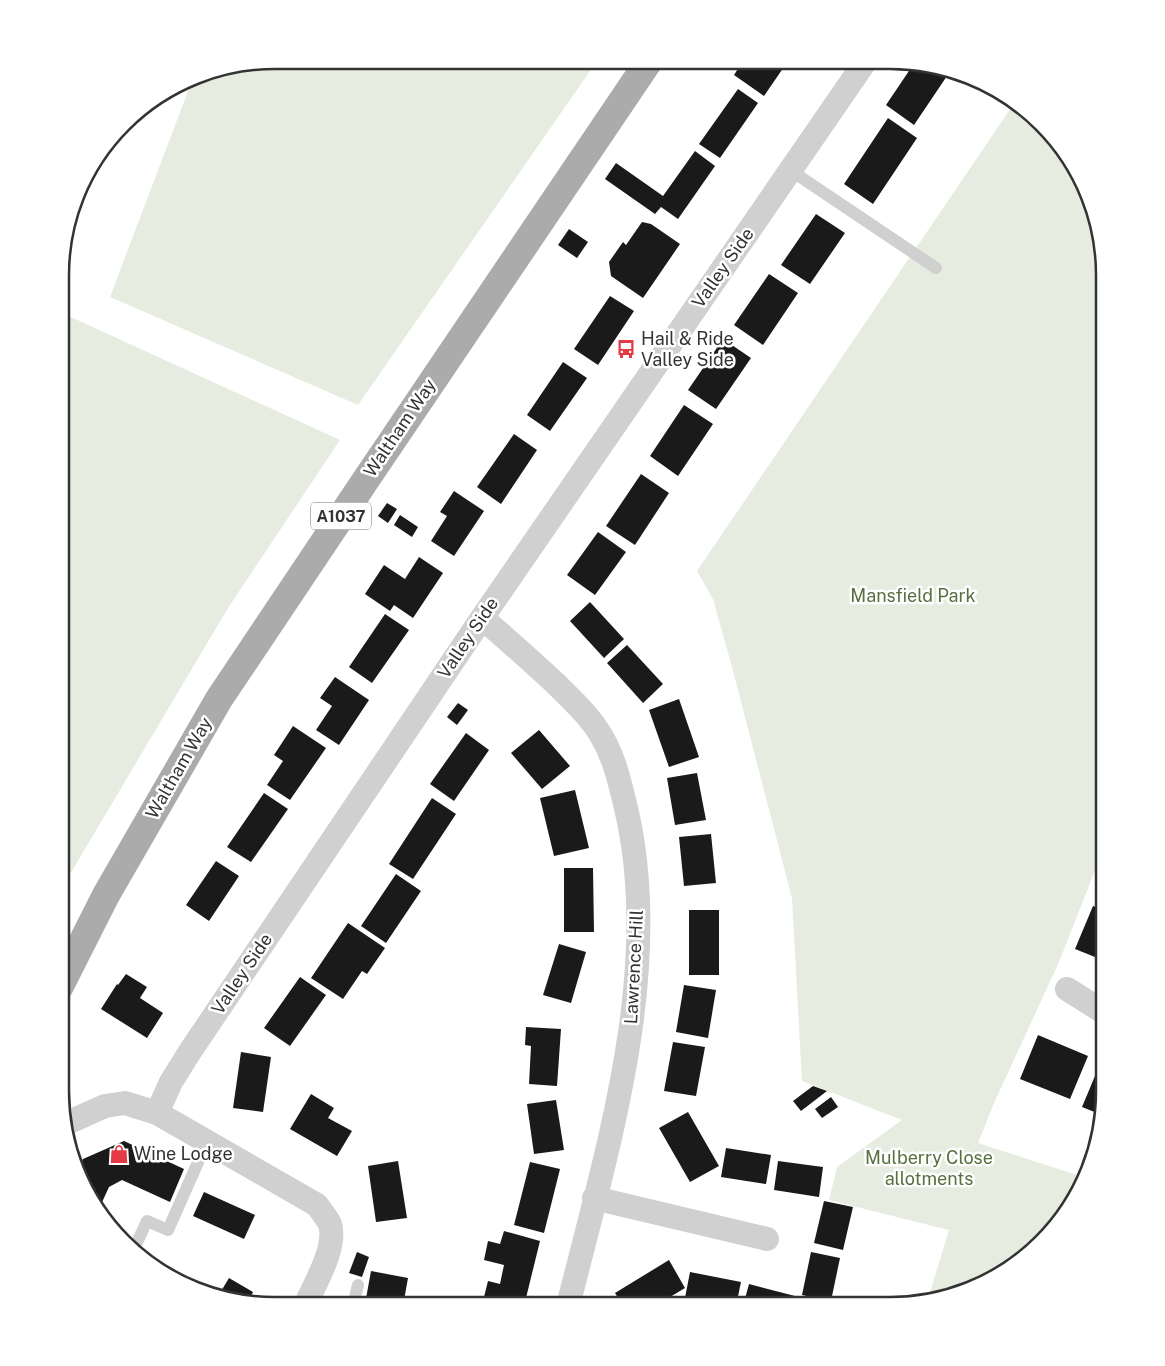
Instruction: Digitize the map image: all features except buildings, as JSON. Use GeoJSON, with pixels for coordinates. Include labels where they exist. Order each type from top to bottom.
{"type":"FeatureCollection","features":[{"type":"Feature","properties":{"kind":"main road","name":"Waltham Way"},"geometry":{"type":"LineString","coordinates":[[69,967],[106,895],[219,699],[644,69]]}},
{"type":"Feature","properties":{"kind":"street","name":"Valley Side"},"geometry":{"type":"LineString","coordinates":[[157,1113],[170,1082],[189,1053],[482,618],[860,69]]}},
{"type":"Feature","properties":{"kind":"street","name":"Lawrence Hill"},"geometry":{"type":"LineString","coordinates":[[482,618],[518,648],[576,703],[602,736],[619,777],[631,831],[639,932],[634,1000],[624,1074],[570,1297]]}},
{"type":"Feature","properties":{"kind":"street"},"geometry":{"type":"LineString","coordinates":[[1067,989],[1096,1007]]}},
{"type":"Feature","properties":{"kind":"street"},"geometry":{"type":"LineString","coordinates":[[71,1121],[105,1106],[125,1103],[157,1113],[317,1205],[329,1223],[332,1239],[309,1297]]}},
{"type":"Feature","properties":{"kind":"street"},"geometry":{"type":"LineString","coordinates":[[594,1198],[767,1239]]}},
{"type":"Feature","properties":{"kind":"lane"},"geometry":{"type":"LineString","coordinates":[[790,170],[936,268]]}},
{"type":"Feature","properties":{"kind":"lane"},"geometry":{"type":"LineString","coordinates":[[137,1244],[147,1222],[168,1230],[207,1142]]}},
{"type":"Feature","properties":{"kind":"lane"},"geometry":{"type":"LineString","coordinates":[[355,1297],[358,1285]]}},
{"type":"Feature","properties":{"kind":"green space"},"geometry":{"type":"Polygon","coordinates":[[[261,69],[591,69],[358,405],[110,297],[190,87],[221,76],[261,69]]]}},
{"type":"Feature","properties":{"kind":"green space","name":"Mansfield Park"},"geometry":{"type":"Polygon","coordinates":[[[1011,108],[1036,129],[1054,149],[1069,172],[1081,196],[1089,221],[1096,261],[1096,868],[1059,962],[994,1103],[978,1143],[1078,1176],[1062,1206],[1036,1237],[1005,1263],[969,1282],[930,1293],[949,1230],[829,1200],[837,1167],[902,1120],[802,1081],[792,898],[713,599],[697,571],[1011,108]]]}},
{"type":"Feature","properties":{"kind":"green space"},"geometry":{"type":"Polygon","coordinates":[[[69,316],[340,440],[228,608],[69,876],[69,316]]]}},
{"type":"Feature","properties":{"kind":"place","name":"Hail & Ride Valley Side"},"geometry":{"type":"Point","coordinates":[626,349]}},
{"type":"Feature","properties":{"kind":"place","name":"Wine Lodge"},"geometry":{"type":"Point","coordinates":[119,1154]}},
{"type":"Feature","properties":{"kind":"park label","name":"Mulberry Close allotments"},"geometry":{"type":"Point","coordinates":[929,1168]}}]}
